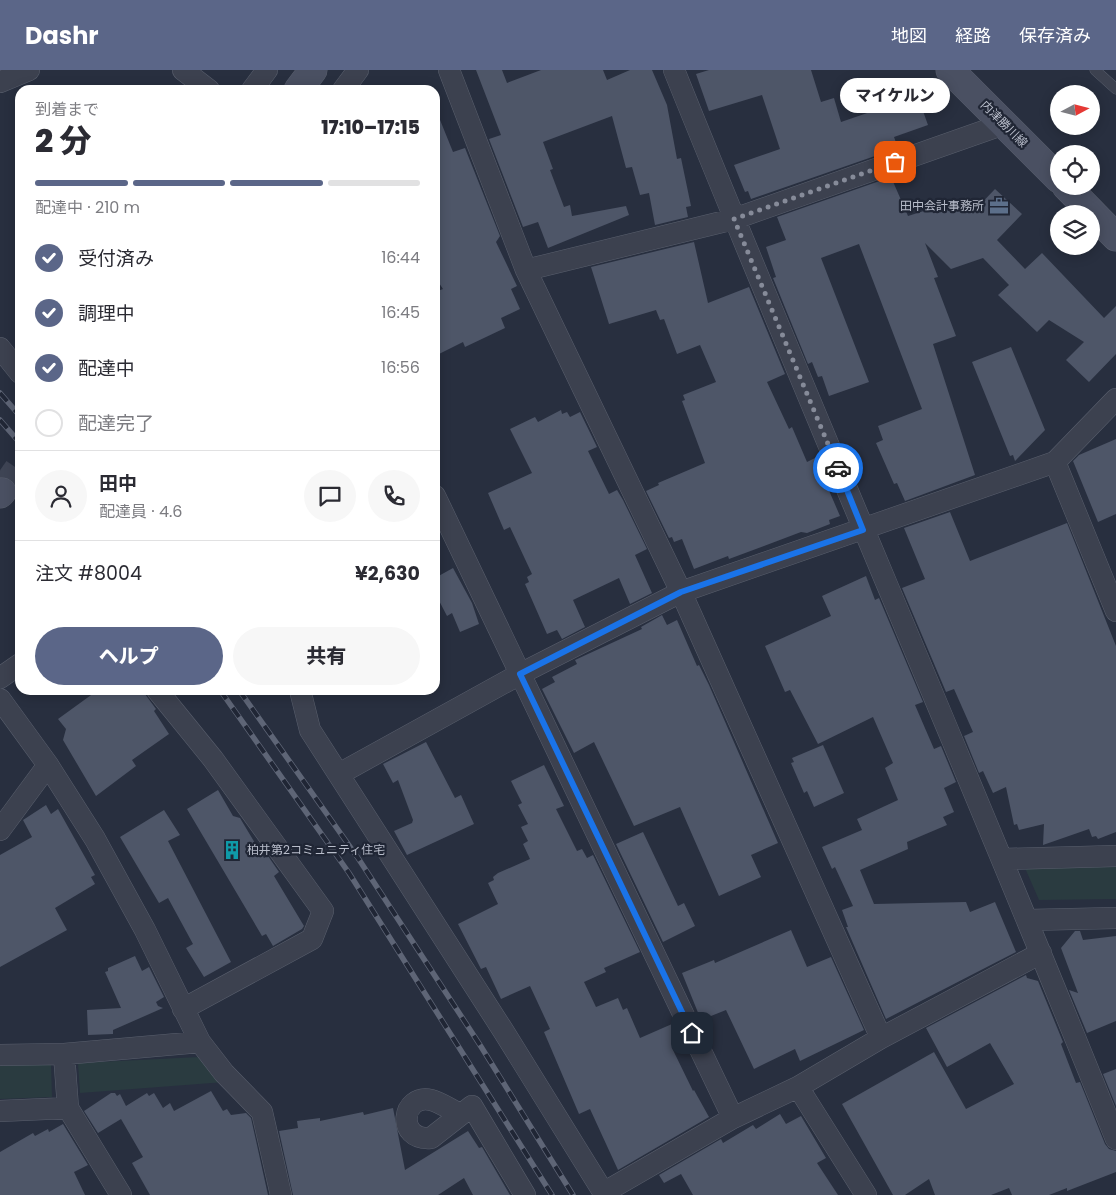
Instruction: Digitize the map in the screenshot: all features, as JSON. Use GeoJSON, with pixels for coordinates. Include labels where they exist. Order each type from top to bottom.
{"type":"FeatureCollection","features":[{"type":"Feature","properties":{"kind":"main road"},"geometry":{"type":"LineString","coordinates":[[302,85],[313,70]]}},
{"type":"Feature","properties":{"kind":"main road","name":"内津勝川線"},"geometry":{"type":"LineString","coordinates":[[950,70],[1050,170]]}},
{"type":"Feature","properties":{"kind":"main road"},"geometry":{"type":"LineString","coordinates":[[1075,195],[1116,237]]}},
{"type":"Feature","properties":{"kind":"street"},"geometry":{"type":"LineString","coordinates":[[0,82],[29,70]]}},
{"type":"Feature","properties":{"kind":"street"},"geometry":{"type":"LineString","coordinates":[[183,70],[202,85]]}},
{"type":"Feature","properties":{"kind":"street"},"geometry":{"type":"LineString","coordinates":[[256,85],[267,70]]}},
{"type":"Feature","properties":{"kind":"street"},"geometry":{"type":"LineString","coordinates":[[347,85],[358,70]]}},
{"type":"Feature","properties":{"kind":"street"},"geometry":{"type":"LineString","coordinates":[[449,70],[526,270],[681,592],[881,1038]]}},
{"type":"Feature","properties":{"kind":"street"},"geometry":{"type":"LineString","coordinates":[[674,70],[863,530],[1028,920],[1116,1139]]}},
{"type":"Feature","properties":{"kind":"street"},"geometry":{"type":"LineString","coordinates":[[526,270],[734,219],[1004,124]]}},
{"type":"Feature","properties":{"kind":"street"},"geometry":{"type":"LineString","coordinates":[[0,348],[15,367]]}},
{"type":"Feature","properties":{"kind":"street"},"geometry":{"type":"LineString","coordinates":[[339,774],[520,674],[681,592],[1055,462],[1116,399]]}},
{"type":"Feature","properties":{"kind":"street"},"geometry":{"type":"LineString","coordinates":[[1055,462],[1116,611]]}},
{"type":"Feature","properties":{"kind":"street"},"geometry":{"type":"LineString","coordinates":[[440,506],[733,1118]]}},
{"type":"Feature","properties":{"kind":"street"},"geometry":{"type":"LineString","coordinates":[[0,678],[15,668]]}},
{"type":"Feature","properties":{"kind":"street"},"geometry":{"type":"LineString","coordinates":[[161,695],[213,758],[322,911],[312,939],[183,1009]]}},
{"type":"Feature","properties":{"kind":"street"},"geometry":{"type":"LineString","coordinates":[[301,695],[310,730],[604,1194],[733,1118],[798,1087],[881,1038],[1041,953]]}},
{"type":"Feature","properties":{"kind":"street"},"geometry":{"type":"LineString","coordinates":[[0,699],[48,765],[95,839],[145,930],[200,1042],[224,1073],[262,1112],[281,1195]]}},
{"type":"Feature","properties":{"kind":"street"},"geometry":{"type":"LineString","coordinates":[[0,830],[48,765]]}},
{"type":"Feature","properties":{"kind":"street"},"geometry":{"type":"LineString","coordinates":[[1002,859],[1116,856]]}},
{"type":"Feature","properties":{"kind":"street"},"geometry":{"type":"LineString","coordinates":[[1028,920],[1116,918]]}},
{"type":"Feature","properties":{"kind":"street"},"geometry":{"type":"LineString","coordinates":[[0,1055],[64,1054],[200,1042]]}},
{"type":"Feature","properties":{"kind":"street"},"geometry":{"type":"LineString","coordinates":[[64,1054],[68,1108],[121,1195]]}},
{"type":"Feature","properties":{"kind":"street"},"geometry":{"type":"LineString","coordinates":[[798,1087],[866,1195]]}},
{"type":"Feature","properties":{"kind":"street"},"geometry":{"type":"LineString","coordinates":[[460,1114],[472,1106],[525,1195]]}},
{"type":"Feature","properties":{"kind":"street"},"geometry":{"type":"LineString","coordinates":[[0,1111],[68,1108]]}},
{"type":"Feature","properties":{"kind":"lane"},"geometry":{"type":"LineString","coordinates":[[1095,70],[1116,89]]}},
{"type":"Feature","properties":{"kind":"shaded area"},"geometry":{"type":"Polygon","coordinates":[[[1116,867],[1116,899],[1039,900],[1025,868],[1116,867]]]}},
{"type":"Feature","properties":{"kind":"shaded area"},"geometry":{"type":"Polygon","coordinates":[[[200,1057],[225,1082],[80,1093],[78,1063],[200,1057]]]}},
{"type":"Feature","properties":{"kind":"shaded area"},"geometry":{"type":"Polygon","coordinates":[[[51,1063],[52,1097],[0,1099],[0,1065],[51,1063]]]}},
{"type":"Feature","properties":{"kind":"building"},"geometry":{"type":"Polygon","coordinates":[[[476,70],[502,70],[507,83],[541,70],[603,70],[607,80],[630,70],[652,70],[667,105],[677,159],[681,158],[691,206],[686,207],[688,217],[655,225],[649,193],[640,195],[632,167],[626,168],[612,116],[543,142],[553,169],[550,170],[564,207],[570,205],[572,216],[626,206],[629,215],[548,248],[538,222],[523,227],[489,139],[501,135],[476,70]]]}},
{"type":"Feature","properties":{"kind":"building"},"geometry":{"type":"Polygon","coordinates":[[[709,70],[811,70],[821,102],[834,98],[841,122],[911,98],[913,102],[919,100],[928,125],[894,137],[898,148],[751,199],[748,191],[745,192],[734,165],[780,149],[762,95],[709,111],[696,74],[709,70]]]}},
{"type":"Feature","properties":{"kind":"building"},"geometry":{"type":"Polygon","coordinates":[[[440,120],[453,152],[465,148],[500,236],[496,242],[517,286],[511,289],[520,309],[501,318],[505,328],[465,347],[463,342],[440,354],[440,290],[443,289],[440,284],[440,120]]]}},
{"type":"Feature","properties":{"kind":"building"},"geometry":{"type":"Polygon","coordinates":[[[891,177],[908,216],[968,197],[973,212],[995,189],[1022,214],[997,240],[1025,269],[1042,253],[1104,318],[1116,306],[1116,354],[1089,382],[1066,360],[1084,342],[1049,320],[1037,332],[998,295],[1009,285],[983,258],[951,269],[925,243],[938,277],[934,278],[956,336],[933,344],[975,475],[905,501],[897,483],[894,484],[876,443],[883,440],[878,426],[922,409],[859,244],[821,258],[869,382],[829,396],[822,376],[818,377],[812,362],[808,364],[773,278],[776,277],[766,247],[786,240],[777,217],[891,177]]]}},
{"type":"Feature","properties":{"kind":"building"},"geometry":{"type":"Polygon","coordinates":[[[694,242],[708,303],[749,287],[785,374],[767,382],[789,429],[792,427],[807,462],[815,458],[840,516],[829,520],[830,524],[807,533],[801,532],[729,559],[728,556],[694,569],[682,539],[674,542],[672,537],[669,538],[646,491],[659,485],[658,483],[705,463],[682,401],[685,400],[683,395],[716,382],[700,345],[677,354],[664,319],[660,320],[656,310],[609,324],[591,267],[694,242]]]}},
{"type":"Feature","properties":{"kind":"building"},"geometry":{"type":"Polygon","coordinates":[[[1011,347],[1045,430],[1015,461],[1013,455],[1010,456],[972,362],[1011,347]]]}},
{"type":"Feature","properties":{"kind":"building"},"geometry":{"type":"Polygon","coordinates":[[[561,410],[562,414],[567,412],[570,417],[580,412],[597,447],[588,451],[609,494],[617,490],[647,549],[635,555],[652,593],[630,604],[619,578],[573,600],[585,627],[562,639],[557,630],[547,634],[525,584],[529,582],[527,577],[532,574],[510,527],[504,530],[488,493],[532,473],[510,429],[535,417],[538,422],[561,410]]]}},
{"type":"Feature","properties":{"kind":"building"},"geometry":{"type":"Polygon","coordinates":[[[1116,439],[1116,514],[1098,522],[1073,461],[1079,455],[1116,439]]]}},
{"type":"Feature","properties":{"kind":"building"},"geometry":{"type":"Polygon","coordinates":[[[950,512],[970,561],[1067,523],[1116,646],[1116,832],[1098,839],[1096,836],[1092,837],[1089,829],[1043,845],[1044,824],[1019,830],[1017,824],[1014,825],[1006,787],[993,793],[983,771],[979,773],[964,736],[973,732],[954,689],[946,692],[902,588],[925,579],[904,528],[950,512]]]}},
{"type":"Feature","properties":{"kind":"building"},"geometry":{"type":"Polygon","coordinates":[[[453,568],[472,603],[479,624],[460,632],[452,613],[447,616],[440,603],[440,575],[453,568]]]}},
{"type":"Feature","properties":{"kind":"building"},"geometry":{"type":"Polygon","coordinates":[[[866,576],[875,600],[879,598],[923,702],[915,705],[934,749],[941,746],[956,782],[944,788],[954,812],[943,817],[947,825],[907,842],[908,849],[860,870],[874,904],[966,902],[970,912],[995,902],[1016,952],[886,1019],[846,927],[848,927],[842,910],[853,906],[835,867],[832,869],[822,847],[862,830],[857,819],[898,800],[885,768],[893,763],[873,717],[818,744],[790,690],[785,692],[765,646],[831,616],[822,596],[866,576]]]}},
{"type":"Feature","properties":{"kind":"building"},"geometry":{"type":"Polygon","coordinates":[[[662,615],[667,625],[677,620],[697,666],[699,665],[709,685],[778,843],[751,855],[761,877],[719,896],[680,807],[634,826],[594,742],[574,753],[542,689],[555,682],[552,677],[577,664],[575,660],[642,629],[641,627],[662,615]]]}},
{"type":"Feature","properties":{"kind":"building"},"geometry":{"type":"Polygon","coordinates":[[[91,695],[146,695],[156,709],[154,711],[169,734],[132,760],[136,766],[96,796],[63,740],[66,729],[58,719],[91,695]]]}},
{"type":"Feature","properties":{"kind":"building"},"geometry":{"type":"Polygon","coordinates":[[[426,742],[455,798],[461,795],[474,824],[407,855],[394,831],[412,823],[413,820],[398,780],[393,783],[383,764],[426,742]]]}},
{"type":"Feature","properties":{"kind":"building"},"geometry":{"type":"Polygon","coordinates":[[[823,745],[844,793],[814,807],[807,791],[804,793],[791,763],[794,762],[792,758],[823,745]]]}},
{"type":"Feature","properties":{"kind":"building"},"geometry":{"type":"Polygon","coordinates":[[[544,765],[564,806],[556,809],[577,851],[582,849],[587,858],[593,855],[640,952],[604,968],[606,972],[584,982],[596,1007],[618,998],[623,1010],[627,1008],[640,1038],[672,1024],[681,1044],[672,1048],[693,1091],[709,1117],[618,1170],[590,1109],[579,1114],[544,1032],[550,1029],[530,986],[501,999],[486,967],[481,969],[458,924],[498,904],[488,883],[494,880],[493,877],[498,873],[530,859],[523,844],[528,841],[521,827],[528,824],[518,805],[522,803],[511,781],[544,765]]]}},
{"type":"Feature","properties":{"kind":"building","name":"柏井第2コミュニティ住宅"},"geometry":{"type":"Polygon","coordinates":[[[218,790],[233,816],[240,818],[264,858],[268,856],[279,872],[274,876],[304,926],[273,946],[266,934],[262,936],[187,809],[218,790]]]}},
{"type":"Feature","properties":{"kind":"building"},"geometry":{"type":"Polygon","coordinates":[[[46,805],[51,814],[58,809],[95,875],[91,877],[95,884],[55,908],[67,930],[0,967],[0,855],[32,837],[23,820],[46,805]]]}},
{"type":"Feature","properties":{"kind":"building"},"geometry":{"type":"Polygon","coordinates":[[[164,810],[180,835],[168,841],[231,962],[204,977],[186,948],[193,944],[168,898],[159,903],[120,837],[164,810]]]}},
{"type":"Feature","properties":{"kind":"building"},"geometry":{"type":"Polygon","coordinates":[[[643,832],[678,906],[684,903],[695,926],[663,942],[616,844],[643,832]]]}},
{"type":"Feature","properties":{"kind":"building"},"geometry":{"type":"Polygon","coordinates":[[[791,930],[807,967],[831,957],[864,1030],[800,1061],[795,1049],[754,1069],[726,1010],[701,1020],[682,973],[714,960],[715,963],[791,930]]]}},
{"type":"Feature","properties":{"kind":"building"},"geometry":{"type":"Polygon","coordinates":[[[1075,931],[1080,931],[1083,940],[1116,936],[1116,1021],[1087,1033],[1069,990],[1078,993],[1061,948],[1075,931]]]}},
{"type":"Feature","properties":{"kind":"building"},"geometry":{"type":"Polygon","coordinates":[[[135,956],[142,971],[149,967],[164,997],[156,1002],[158,1006],[163,1008],[113,1030],[113,1034],[88,1035],[87,1010],[121,1008],[105,972],[108,971],[108,968],[135,956]]]}},
{"type":"Feature","properties":{"kind":"building"},"geometry":{"type":"Polygon","coordinates":[[[1026,975],[1027,978],[1038,981],[1063,1042],[1061,1044],[1076,1083],[1080,1082],[1105,1144],[1109,1149],[1116,1151],[1116,1172],[1067,1191],[1067,1188],[1049,1195],[1012,1195],[1009,1188],[991,1195],[935,1195],[929,1179],[905,1195],[893,1195],[842,1104],[934,1052],[966,1109],[1014,1084],[990,1043],[947,1067],[926,1028],[1026,975]]]}},
{"type":"Feature","properties":{"kind":"building"},"geometry":{"type":"Polygon","coordinates":[[[1116,1069],[1116,1106],[1103,1074],[1116,1069]]]}},
{"type":"Feature","properties":{"kind":"building"},"geometry":{"type":"Polygon","coordinates":[[[211,1091],[223,1111],[227,1109],[231,1115],[246,1113],[251,1118],[268,1195],[150,1195],[132,1163],[143,1157],[121,1119],[98,1133],[84,1111],[111,1093],[115,1093],[117,1096],[120,1094],[126,1106],[147,1093],[149,1096],[154,1093],[163,1108],[170,1103],[174,1111],[211,1091]]]}},
{"type":"Feature","properties":{"kind":"building"},"geometry":{"type":"Polygon","coordinates":[[[393,1108],[405,1170],[468,1131],[479,1148],[482,1147],[510,1195],[473,1195],[464,1178],[438,1195],[293,1195],[279,1131],[298,1128],[297,1121],[320,1118],[320,1121],[363,1112],[364,1115],[393,1108]]]}},
{"type":"Feature","properties":{"kind":"building"},"geometry":{"type":"Polygon","coordinates":[[[780,1114],[786,1124],[801,1116],[826,1158],[817,1163],[838,1195],[693,1195],[681,1174],[664,1183],[659,1175],[721,1139],[723,1143],[753,1125],[756,1129],[780,1114]]]}},
{"type":"Feature","properties":{"kind":"building"},"geometry":{"type":"Polygon","coordinates":[[[63,1124],[88,1165],[74,1172],[85,1195],[0,1195],[0,1152],[33,1133],[35,1136],[48,1129],[49,1132],[63,1124]]]}},
{"type":"Feature","properties":{"kind":"tunnel"},"geometry":{"type":"LineString","coordinates":[[2,492],[15,473]]}},
{"type":"Feature","properties":{"kind":"railway"},"geometry":{"type":"LineString","coordinates":[[0,393],[15,410]]}},
{"type":"Feature","properties":{"kind":"railway"},"geometry":{"type":"LineString","coordinates":[[0,420],[15,437]]}},
{"type":"Feature","properties":{"kind":"railway"},"geometry":{"type":"LineString","coordinates":[[224,695],[349,873],[552,1195]]}},
{"type":"Feature","properties":{"kind":"railway"},"geometry":{"type":"LineString","coordinates":[[243,695],[358,858],[480,1045],[573,1195]]}},
{"type":"Feature","properties":{"kind":"way so far"},"geometry":{"type":"LineString","coordinates":[[838,468],[734,219],[895,162]]}},
{"type":"Feature","properties":{"kind":"place","name":"マイケルン"},"geometry":{"type":"Point","coordinates":[895,162]}},
{"type":"Feature","properties":{"kind":"place","name":"田中会計事務所"},"geometry":{"type":"Point","coordinates":[999,206]}},
{"type":"Feature","properties":{"kind":"place","name":"柏井第2コミュニティ住宅"},"geometry":{"type":"Point","coordinates":[232,850]}},
{"type":"Feature","properties":{"kind":"route"},"geometry":{"type":"LineString","coordinates":[[692,1033],[520,674],[681,592],[863,530],[838,468]]}}]}
